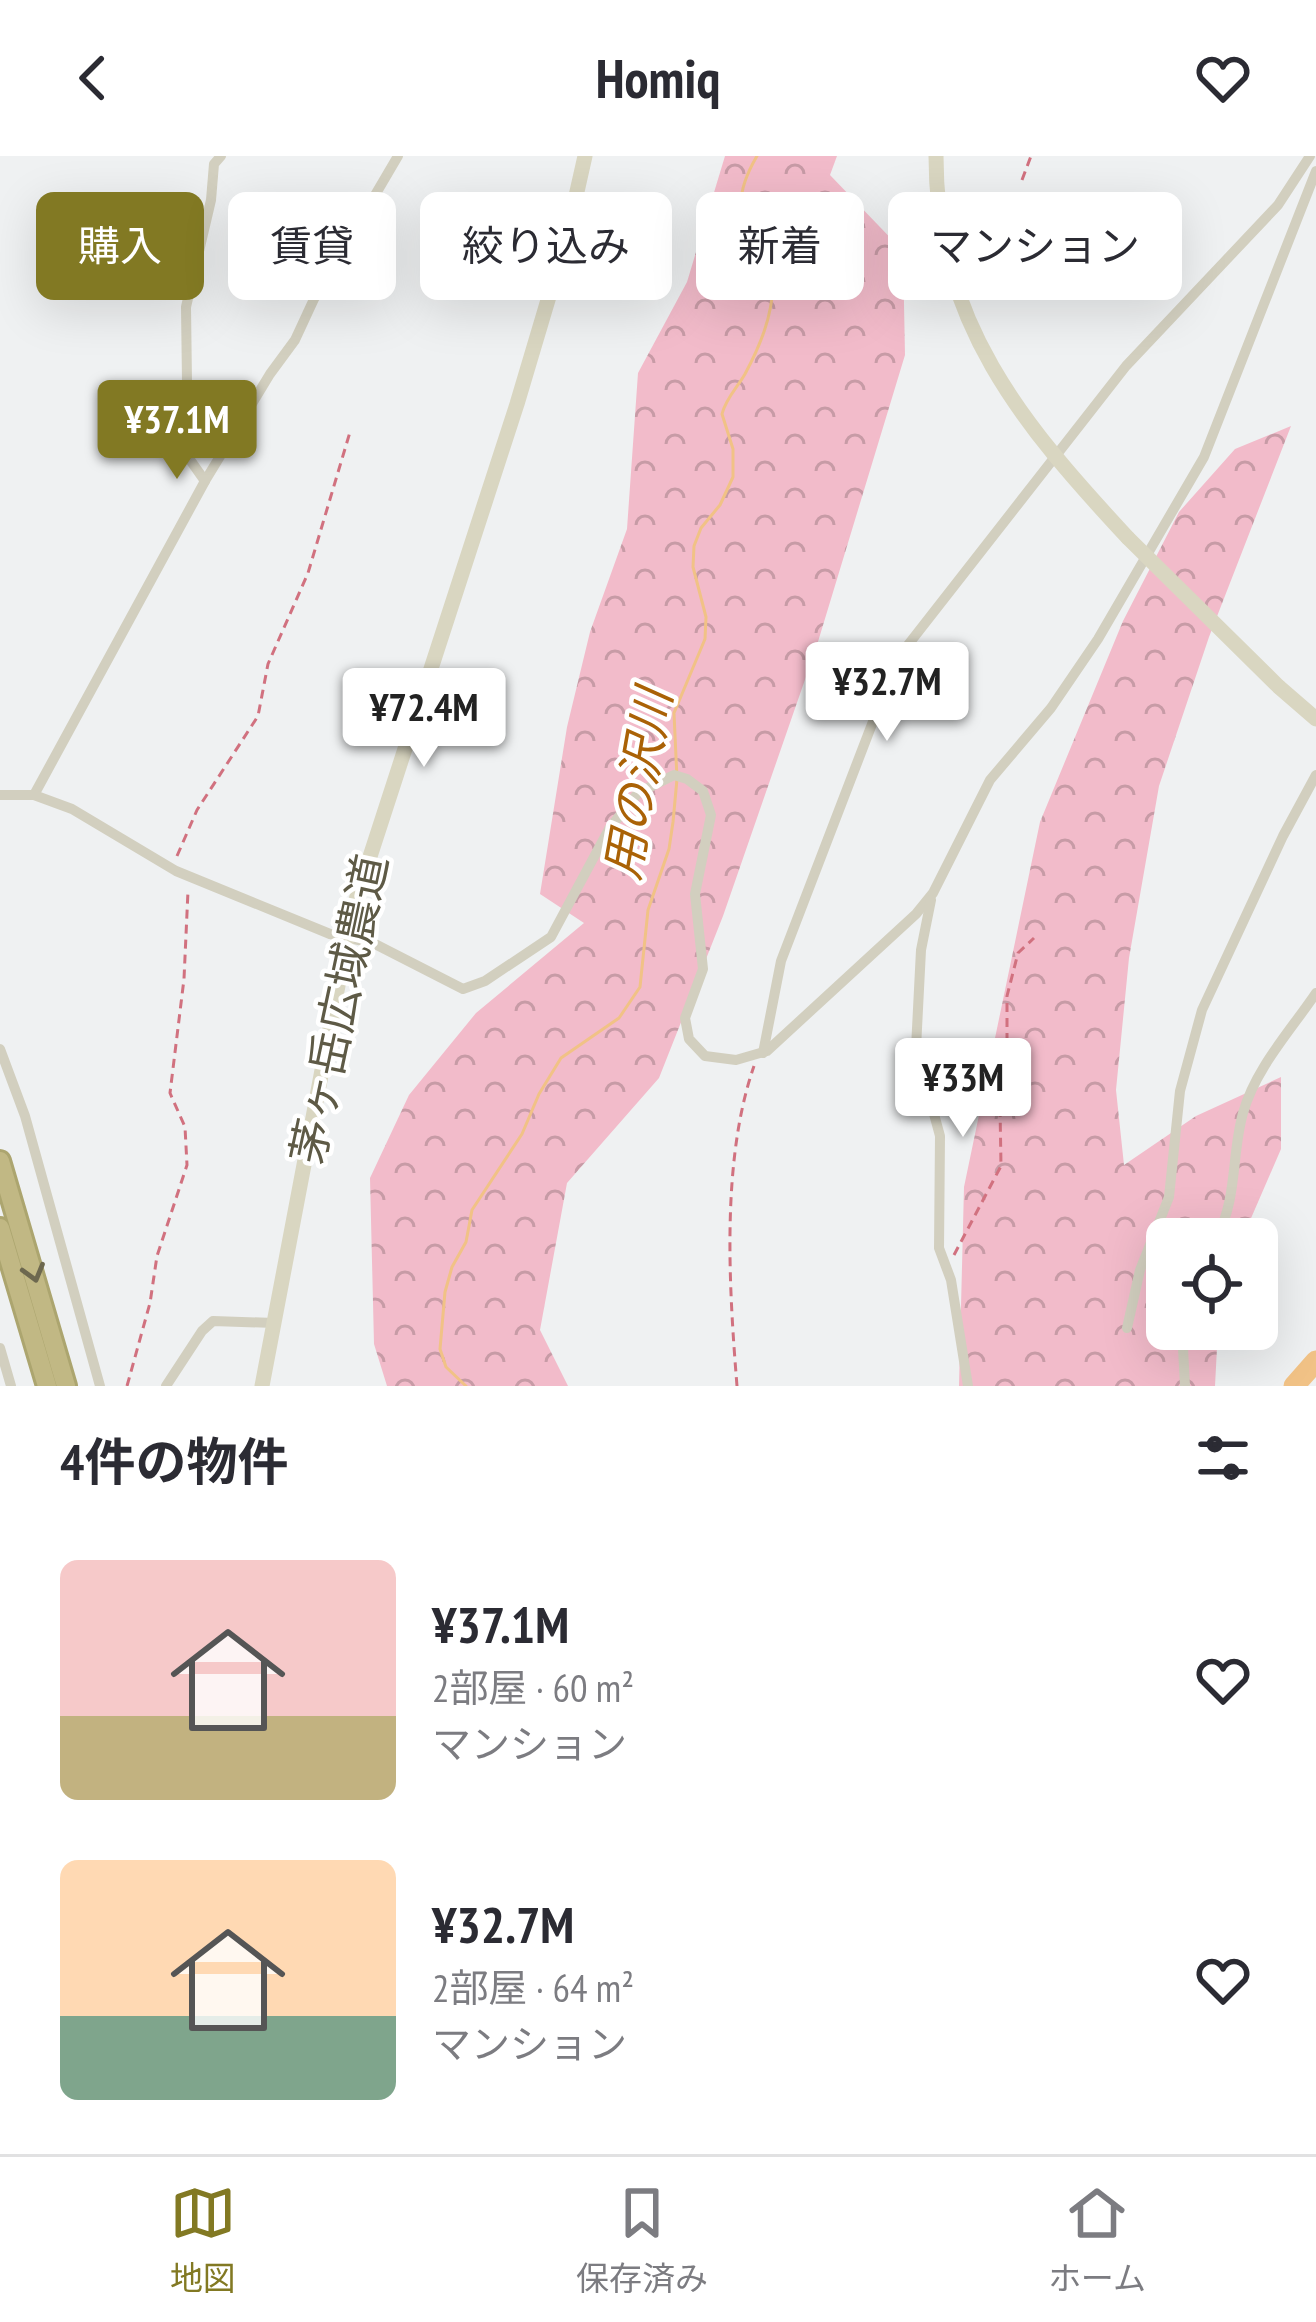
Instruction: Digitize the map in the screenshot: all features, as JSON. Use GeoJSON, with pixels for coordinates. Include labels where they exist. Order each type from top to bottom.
{"type":"FeatureCollection","features":[{"type":"Feature","properties":{"kind":"highway"},"geometry":{"type":"LineString","coordinates":[[0,1161],[66,1386]]}},
{"type":"Feature","properties":{"kind":"highway"},"geometry":{"type":"LineString","coordinates":[[0,1228],[46,1386]]}},
{"type":"Feature","properties":{"kind":"street"},"geometry":{"type":"LineString","coordinates":[[206,481],[188,457],[186,307],[211,200],[214,164],[221,156]]}},
{"type":"Feature","properties":{"kind":"street"},"geometry":{"type":"LineString","coordinates":[[34,795],[206,481],[295,340],[314,298],[398,156]]}},
{"type":"Feature","properties":{"kind":"street","name":"茅ヶ岳広域農道"},"geometry":{"type":"LineString","coordinates":[[262,1386],[346,937],[518,404],[585,156]]}},
{"type":"Feature","properties":{"kind":"street"},"geometry":{"type":"LineString","coordinates":[[936,156],[938,208],[961,298],[1004,390],[1054,458],[1128,538],[1316,719]]}},
{"type":"Feature","properties":{"kind":"street"},"geometry":{"type":"LineString","coordinates":[[760,1054],[782,962],[888,676],[921,626],[1126,366],[1277,205],[1310,156]]}},
{"type":"Feature","properties":{"kind":"street"},"geometry":{"type":"LineString","coordinates":[[0,795],[34,795],[72,809],[190,877],[289,919],[373,943],[454,987],[475,987],[551,938],[609,830],[638,794],[664,777],[687,779],[703,791],[711,815],[694,894],[703,969],[687,1007],[686,1029],[695,1050],[705,1056],[721,1060],[760,1054],[894,937],[933,892],[990,779],[1051,708],[1127,593],[1204,457],[1316,171]]}},
{"type":"Feature","properties":{"kind":"street"},"geometry":{"type":"LineString","coordinates":[[1127,1328],[1140,1270],[1169,1197],[1180,1091],[1202,1010],[1316,775]]}},
{"type":"Feature","properties":{"kind":"street"},"geometry":{"type":"LineString","coordinates":[[933,892],[921,950],[916,1048],[940,1136],[939,1248],[968,1386]]}},
{"type":"Feature","properties":{"kind":"street"},"geometry":{"type":"LineString","coordinates":[[1224,1218],[1235,1186],[1244,1111],[1272,1055],[1316,993]]}},
{"type":"Feature","properties":{"kind":"street"},"geometry":{"type":"LineString","coordinates":[[0,1049],[26,1116],[100,1386]]}},
{"type":"Feature","properties":{"kind":"street"},"geometry":{"type":"LineString","coordinates":[[166,1386],[213,1321],[274,1323]]}},
{"type":"Feature","properties":{"kind":"street"},"geometry":{"type":"LineString","coordinates":[[0,1348],[11,1386]]}},
{"type":"Feature","properties":{"kind":"street"},"geometry":{"type":"LineString","coordinates":[[1184,1350],[1185,1386]]}},
{"type":"Feature","properties":{"kind":"path"},"geometry":{"type":"LineString","coordinates":[[1022,180],[1030,156]]}},
{"type":"Feature","properties":{"kind":"path"},"geometry":{"type":"LineString","coordinates":[[171,868],[197,810],[258,716],[268,664],[308,573],[350,432]]}},
{"type":"Feature","properties":{"kind":"path"},"geometry":{"type":"LineString","coordinates":[[127,1386],[158,1256],[187,1165],[185,1126],[170,1093],[190,877]]}},
{"type":"Feature","properties":{"kind":"path"},"geometry":{"type":"LineString","coordinates":[[947,1274],[998,1176],[1007,996],[1018,953],[1034,938]]}},
{"type":"Feature","properties":{"kind":"path"},"geometry":{"type":"LineString","coordinates":[[737,1386],[732,1208],[747,1088],[760,1054]]}},
{"type":"Feature","properties":{"kind":"green space"},"geometry":{"type":"Polygon","coordinates":[[[725,156],[837,156],[830,175],[846,192],[714,192],[725,156]]]}},
{"type":"Feature","properties":{"kind":"green space"},"geometry":{"type":"Polygon","coordinates":[[[864,210],[888,235],[888,300],[904,300],[905,355],[817,645],[723,916],[659,1078],[567,1183],[540,1330],[568,1386],[387,1386],[374,1344],[370,1178],[409,1095],[476,1013],[584,923],[540,894],[567,727],[590,632],[627,529],[638,373],[687,282],[696,252],[696,300],[864,300],[864,210]]]}},
{"type":"Feature","properties":{"kind":"green space"},"geometry":{"type":"Polygon","coordinates":[[[1291,426],[1209,637],[1159,786],[1129,958],[1116,1090],[1124,1165],[1196,1116],[1281,1077],[1281,1149],[1251,1218],[1146,1218],[1146,1350],[1217,1350],[1215,1386],[959,1386],[964,1187],[1040,822],[1123,621],[1179,512],[1235,449],[1291,426]]]}},
{"type":"Feature","properties":{"kind":"waterway","name":"用の沢川"},"geometry":{"type":"LineString","coordinates":[[466,1386],[446,1367],[440,1349],[445,1292],[466,1242],[472,1210],[522,1134],[561,1058],[619,1018],[640,987],[648,910],[673,822],[677,779],[674,713],[705,639],[694,546],[733,477],[733,449],[722,414],[756,353],[772,297],[771,268],[743,216],[741,200],[757,156]]}},
{"type":"Feature","properties":{"kind":"waterway"},"geometry":{"type":"LineString","coordinates":[[1294,1386],[1316,1361]]}}]}
